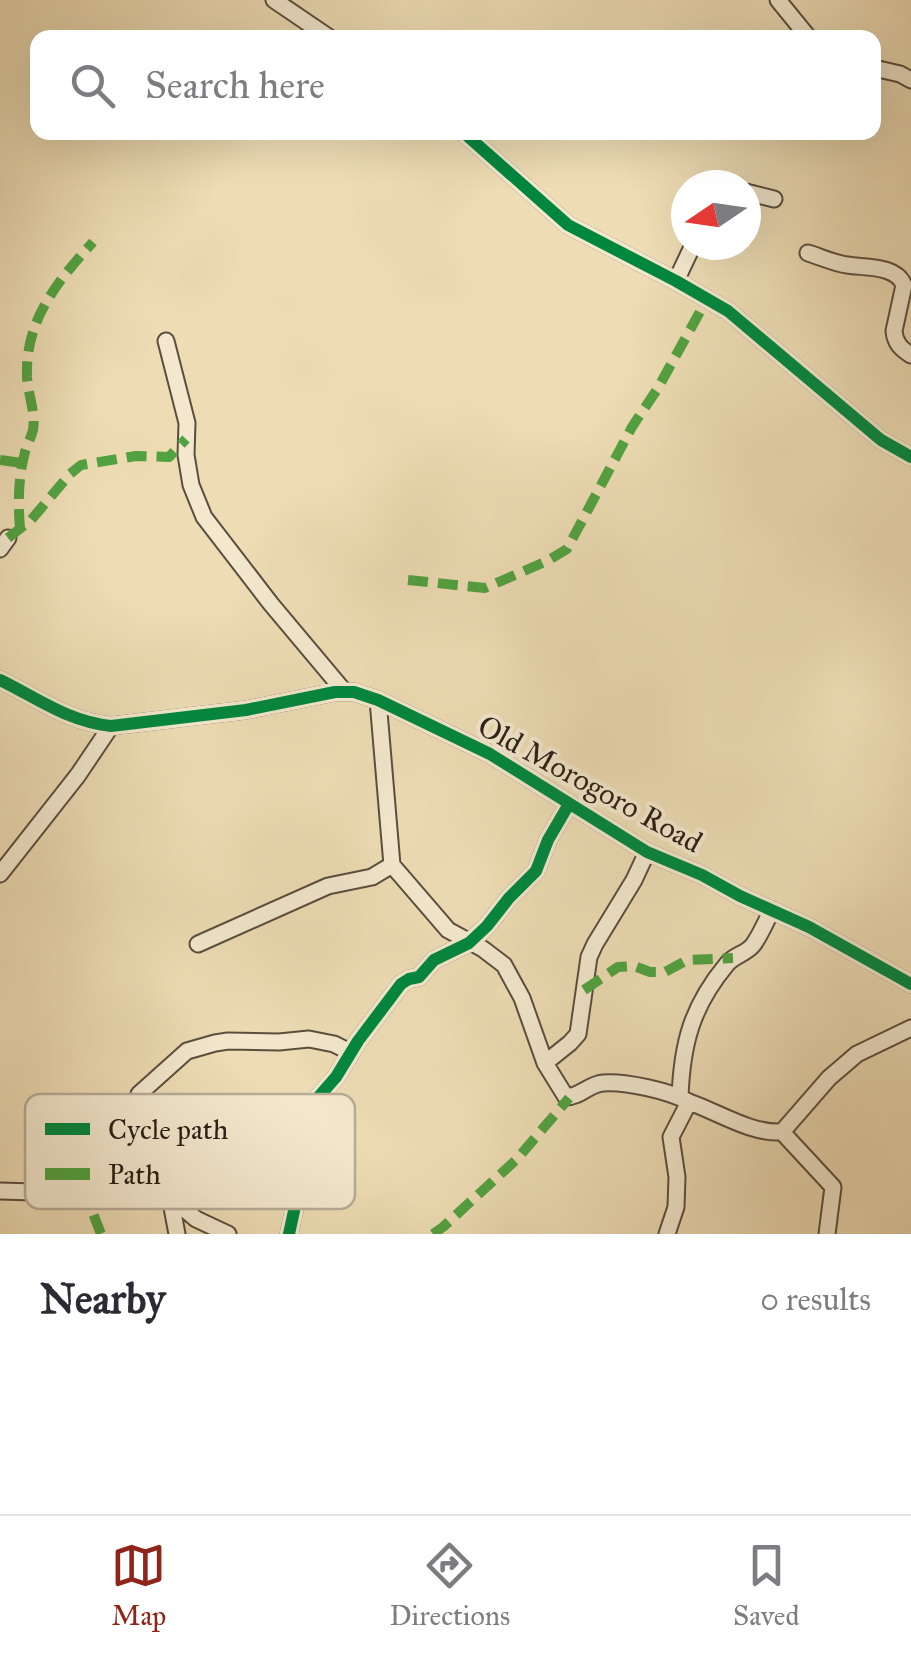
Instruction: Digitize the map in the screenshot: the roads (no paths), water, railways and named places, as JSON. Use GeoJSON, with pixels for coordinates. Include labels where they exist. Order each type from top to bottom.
{"type":"FeatureCollection","features":[{"type":"Feature","properties":{"kind":"street"},"geometry":{"type":"LineString","coordinates":[[274,0],[318,30]]}},
{"type":"Feature","properties":{"kind":"street"},"geometry":{"type":"LineString","coordinates":[[778,0],[802,30]]}},
{"type":"Feature","properties":{"kind":"street"},"geometry":{"type":"LineString","coordinates":[[881,70],[911,80]]}},
{"type":"Feature","properties":{"kind":"street"},"geometry":{"type":"LineString","coordinates":[[472,140],[568,225],[728,312],[881,440],[911,457]]}},
{"type":"Feature","properties":{"kind":"street"},"geometry":{"type":"LineString","coordinates":[[761,196],[774,199]]}},
{"type":"Feature","properties":{"kind":"street"},"geometry":{"type":"LineString","coordinates":[[808,253],[835,263],[897,274],[903,279],[894,331],[897,344],[911,355]]}},
{"type":"Feature","properties":{"kind":"street"},"geometry":{"type":"LineString","coordinates":[[676,281],[686,260]]}},
{"type":"Feature","properties":{"kind":"street"},"geometry":{"type":"LineString","coordinates":[[166,341],[187,423],[191,485],[204,517],[344,691]]}},
{"type":"Feature","properties":{"kind":"street","name":"Old Morogoro Road"},"geometry":{"type":"LineString","coordinates":[[0,680],[89,724],[110,726],[246,710],[344,691],[378,700],[490,754],[647,852],[809,927],[911,984]]}},
{"type":"Feature","properties":{"kind":"street"},"geometry":{"type":"LineString","coordinates":[[378,700],[392,864],[448,930],[495,958],[510,973],[545,1063],[564,1093],[570,1098],[603,1083],[660,1090],[753,1128],[782,1132],[833,1187],[827,1234]]}},
{"type":"Feature","properties":{"kind":"street"},"geometry":{"type":"LineString","coordinates":[[0,874],[78,776],[110,726]]}},
{"type":"Feature","properties":{"kind":"street"},"geometry":{"type":"LineString","coordinates":[[322,1094],[405,980],[419,977],[434,960],[468,943],[536,871],[569,804]]}},
{"type":"Feature","properties":{"kind":"street"},"geometry":{"type":"LineString","coordinates":[[545,1063],[578,1034],[589,957],[647,852]]}},
{"type":"Feature","properties":{"kind":"street"},"geometry":{"type":"LineString","coordinates":[[198,944],[328,886],[372,877],[392,864]]}},
{"type":"Feature","properties":{"kind":"street"},"geometry":{"type":"LineString","coordinates":[[666,1234],[676,1207],[677,1178],[671,1137],[684,1100],[681,1070],[690,1026],[726,965],[755,943],[772,910]]}},
{"type":"Feature","properties":{"kind":"street"},"geometry":{"type":"LineString","coordinates":[[782,1132],[829,1078],[857,1054],[911,1028]]}},
{"type":"Feature","properties":{"kind":"street"},"geometry":{"type":"LineString","coordinates":[[139,1094],[187,1051],[215,1043],[309,1038],[350,1052]]}},
{"type":"Feature","properties":{"kind":"street"},"geometry":{"type":"LineString","coordinates":[[0,1191],[25,1192]]}},
{"type":"Feature","properties":{"kind":"street"},"geometry":{"type":"LineString","coordinates":[[172,1209],[177,1234]]}},
{"type":"Feature","properties":{"kind":"street"},"geometry":{"type":"LineString","coordinates":[[184,1209],[228,1234]]}},
{"type":"Feature","properties":{"kind":"street"},"geometry":{"type":"LineString","coordinates":[[289,1234],[294,1209]]}}]}
